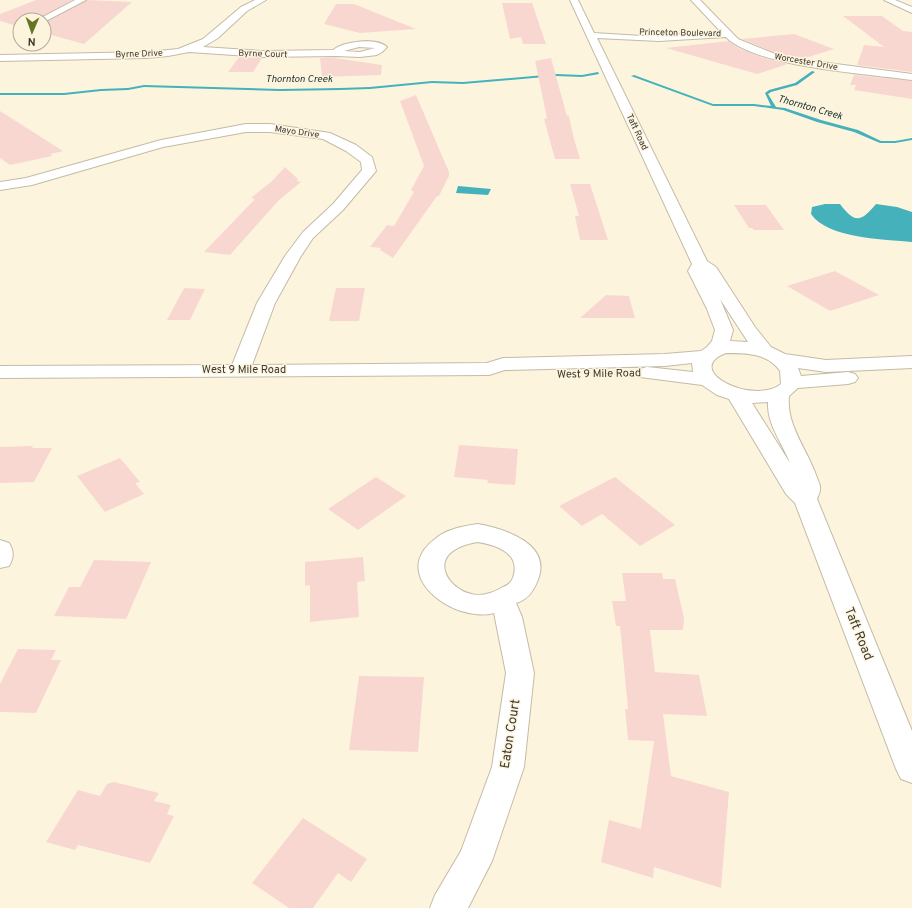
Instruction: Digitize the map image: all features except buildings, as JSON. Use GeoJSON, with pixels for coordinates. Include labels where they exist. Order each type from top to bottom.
{"type":"FeatureCollection","features":[{"type":"Feature","properties":{"kind":"street"},"geometry":{"type":"LineString","coordinates":[[52,15],[82,0]]}},
{"type":"Feature","properties":{"kind":"street","name":"Byrne Drive"},"geometry":{"type":"LineString","coordinates":[[0,58],[169,53],[190,49],[207,42],[242,9],[262,0]]}},
{"type":"Feature","properties":{"kind":"street","name":"Taft Road"},"geometry":{"type":"LineString","coordinates":[[574,0],[700,264],[710,270],[748,330],[772,354],[787,366],[791,374],[777,405],[779,421],[796,451],[809,488],[804,499]]}},
{"type":"Feature","properties":{"kind":"street","name":"Worcester Drive"},"geometry":{"type":"LineString","coordinates":[[695,0],[735,41],[772,56],[798,62],[912,77]]}},
{"type":"Feature","properties":{"kind":"street"},"geometry":{"type":"LineString","coordinates":[[888,0],[911,14]]}},
{"type":"Feature","properties":{"kind":"street","name":"Princeton Boulevard"},"geometry":{"type":"LineString","coordinates":[[590,35],[616,38],[692,37],[728,34]]}},
{"type":"Feature","properties":{"kind":"street","name":"Byrne Court"},"geometry":{"type":"LineString","coordinates":[[190,49],[280,54],[336,52]]}},
{"type":"Feature","properties":{"kind":"street"},"geometry":{"type":"LineString","coordinates":[[13,57],[16,52]]}},
{"type":"Feature","properties":{"kind":"street","name":"Mayo Drive"},"geometry":{"type":"LineString","coordinates":[[0,186],[35,180],[162,144],[246,128],[270,128],[326,136],[351,148],[367,160],[370,171],[343,202],[308,235],[293,256],[266,303],[248,346],[240,370]]}},
{"type":"Feature","properties":{"kind":"street","name":"Taft Road"},"geometry":{"type":"LineString","coordinates":[[700,264],[696,271],[724,329],[723,338],[710,353]]}},
{"type":"Feature","properties":{"kind":"street","name":"West 9 Mile Road"},"geometry":{"type":"LineString","coordinates":[[488,369],[503,364],[665,360],[741,347],[772,354]]}},
{"type":"Feature","properties":{"kind":"street"},"geometry":{"type":"LineString","coordinates":[[710,353],[702,364],[704,373],[710,382]]}},
{"type":"Feature","properties":{"kind":"street"},"geometry":{"type":"LineString","coordinates":[[772,354],[801,363],[826,366],[912,362]]}},
{"type":"Feature","properties":{"kind":"street","name":"West 9 Mile Road"},"geometry":{"type":"LineString","coordinates":[[0,372],[488,369],[505,374],[563,375],[669,373],[710,382],[724,390],[736,394],[766,396],[785,388]]}},
{"type":"Feature","properties":{"kind":"street"},"geometry":{"type":"LineString","coordinates":[[785,388],[834,379],[912,376]]}},
{"type":"Feature","properties":{"kind":"street","name":"Taft Road"},"geometry":{"type":"LineString","coordinates":[[736,394],[794,489],[804,499],[912,769]]}},
{"type":"Feature","properties":{"kind":"street"},"geometry":{"type":"LineString","coordinates":[[0,549],[0,558]]}},
{"type":"Feature","properties":{"kind":"street","name":"Eaton Court"},"geometry":{"type":"LineString","coordinates":[[448,908],[475,861],[508,767],[520,673],[509,617],[501,599]]}},
{"type":"Feature","properties":{"kind":"water"},"geometry":{"type":"Polygon","coordinates":[[[458,186],[491,189],[488,195],[456,193],[458,186]]]}},
{"type":"Feature","properties":{"kind":"water"},"geometry":{"type":"Polygon","coordinates":[[[825,204],[840,204],[854,218],[862,217],[876,204],[897,207],[912,212],[912,242],[857,236],[830,228],[819,222],[811,214],[812,207],[825,204]]]}},
{"type":"Feature","properties":{"kind":"waterway"},"geometry":{"type":"LineString","coordinates":[[774,107],[766,94],[770,91],[796,84],[813,72]]}},
{"type":"Feature","properties":{"kind":"waterway","name":"Thornton Creek"},"geometry":{"type":"LineString","coordinates":[[0,94],[64,94],[128,89],[144,86],[280,90],[370,88],[432,82],[463,83],[556,75],[582,76],[598,73]]}},
{"type":"Feature","properties":{"kind":"waterway","name":"Thornton Creek"},"geometry":{"type":"LineString","coordinates":[[633,76],[713,105],[754,105],[784,109],[819,121],[856,131],[880,142],[895,142],[912,139]]}}]}
